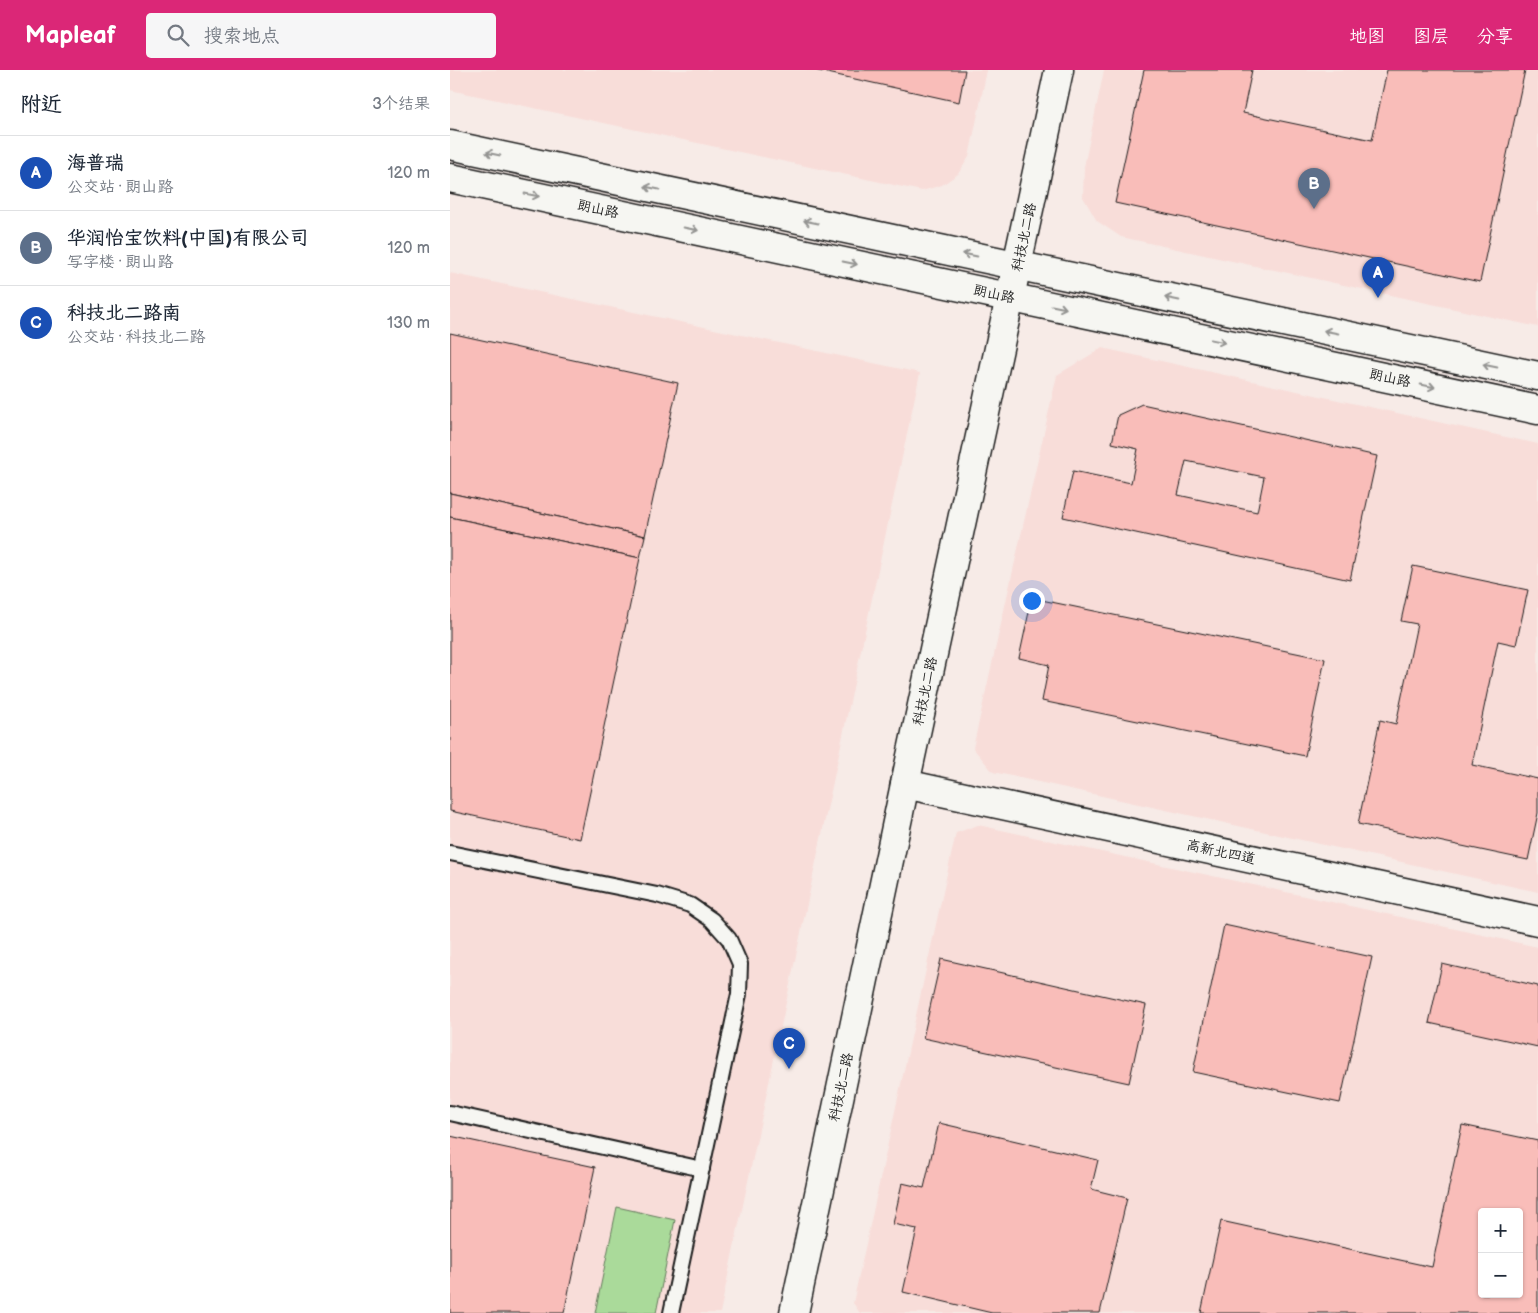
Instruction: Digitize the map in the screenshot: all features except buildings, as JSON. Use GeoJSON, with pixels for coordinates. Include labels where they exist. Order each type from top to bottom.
{"type":"FeatureCollection","features":[{"type":"Feature","properties":{"kind":"main road","name":"科技北二路"},"geometry":{"type":"LineString","coordinates":[[794,1313],[905,784],[1059,70]]}},
{"type":"Feature","properties":{"kind":"main road"},"geometry":{"type":"LineString","coordinates":[[450,145],[1538,376]]}},
{"type":"Feature","properties":{"kind":"main road","name":"朗山路"},"geometry":{"type":"LineString","coordinates":[[450,178],[1538,410]]}},
{"type":"Feature","properties":{"kind":"main road","name":"高新北四道"},"geometry":{"type":"LineString","coordinates":[[905,784],[1538,921]]}},
{"type":"Feature","properties":{"kind":"lane"},"geometry":{"type":"LineString","coordinates":[[450,853],[657,895],[682,902],[690,905],[712,920],[730,939],[740,964],[739,994],[671,1313]]}},
{"type":"Feature","properties":{"kind":"lane"},"geometry":{"type":"LineString","coordinates":[[450,1113],[702,1168]]}},
{"type":"Feature","properties":{"kind":"shaded area"},"geometry":{"type":"Polygon","coordinates":[[[450,70],[987,70],[969,157],[958,174],[942,185],[922,191],[450,90],[450,70]]]}},
{"type":"Feature","properties":{"kind":"shaded area"},"geometry":{"type":"Polygon","coordinates":[[[1104,70],[1538,70],[1538,327],[1121,237],[1097,221],[1083,197],[1084,167],[1104,70]]]}},
{"type":"Feature","properties":{"kind":"shaded area"},"geometry":{"type":"Polygon","coordinates":[[[450,273],[920,373],[720,1313],[450,1313],[450,273]]]}},
{"type":"Feature","properties":{"kind":"shaded area"},"geometry":{"type":"Polygon","coordinates":[[[1102,348],[1538,444],[1538,892],[993,772],[973,748],[1057,375],[1102,348]]]}},
{"type":"Feature","properties":{"kind":"shaded area"},"geometry":{"type":"Polygon","coordinates":[[[978,825],[1538,947],[1538,1313],[860,1313],[853,1303],[956,833],[978,825]]]}},
{"type":"Feature","properties":{"kind":"green space"},"geometry":{"type":"Polygon","coordinates":[[[617,1207],[675,1220],[656,1313],[595,1313],[617,1207]]]}},
{"type":"Feature","properties":{"kind":"place","name":"华润怡宝饮料(中国)有限公司"},"geometry":{"type":"Point","coordinates":[1314,209]}},
{"type":"Feature","properties":{"kind":"place","name":"海普瑞"},"geometry":{"type":"Point","coordinates":[1378,298]}},
{"type":"Feature","properties":{"kind":"place","name":"科技北二路南"},"geometry":{"type":"Point","coordinates":[789,1069]}}]}
